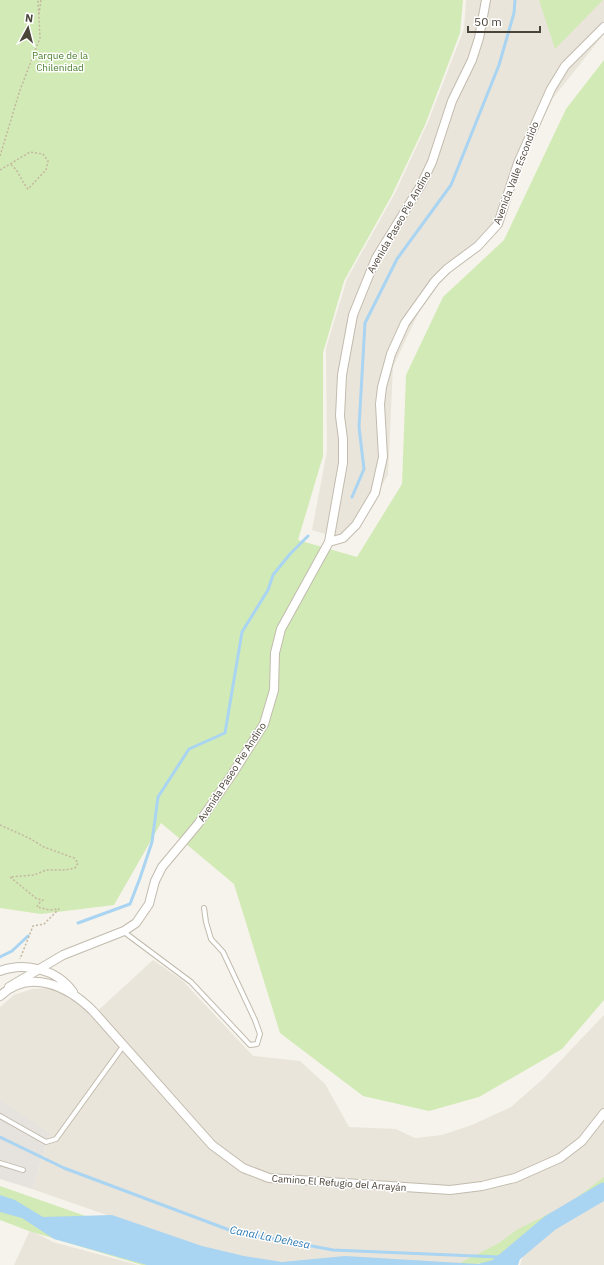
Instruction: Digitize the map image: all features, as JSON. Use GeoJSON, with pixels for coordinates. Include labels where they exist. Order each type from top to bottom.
{"type":"FeatureCollection","features":[{"type":"Feature","properties":{"kind":"street","name":"Avenida Paseo Pie Andino"},"geometry":{"type":"LineString","coordinates":[[9,987],[37,969],[63,955],[124,932],[141,917],[149,904],[155,881],[162,867],[198,824],[264,724],[274,690],[275,654],[281,629],[329,542],[343,463],[343,439],[340,416],[342,375],[354,315],[376,258],[421,185],[432,162],[452,101],[472,60],[483,24],[486,0]]}},
{"type":"Feature","properties":{"kind":"street","name":"Avenida Valle Escondido"},"geometry":{"type":"LineString","coordinates":[[329,542],[343,538],[356,525],[370,504],[377,488],[384,457],[380,404],[382,387],[391,354],[405,323],[435,281],[447,269],[478,246],[498,224],[518,163],[551,89],[565,66],[604,27]]}},
{"type":"Feature","properties":{"kind":"street","name":"Camino El Refugio del Arrayán"},"geometry":{"type":"LineString","coordinates":[[0,971],[20,967],[37,969],[60,979],[76,996],[93,1010],[221,1153],[243,1168],[256,1174],[283,1180],[450,1190],[482,1186],[530,1172],[560,1158],[582,1141],[604,1113]]}},
{"type":"Feature","properties":{"kind":"street","name":"Camino El Refugio del Arrayán"},"geometry":{"type":"LineString","coordinates":[[9,987],[24,983],[42,983],[60,987],[76,996]]}},
{"type":"Feature","properties":{"kind":"street"},"geometry":{"type":"LineString","coordinates":[[0,996],[9,987]]}},
{"type":"Feature","properties":{"kind":"lane"},"geometry":{"type":"LineString","coordinates":[[124,932],[191,982],[250,1045],[257,1044],[260,1034],[255,1020],[223,952],[210,939],[204,908]]}},
{"type":"Feature","properties":{"kind":"lane"},"geometry":{"type":"LineString","coordinates":[[0,1116],[46,1142],[56,1139],[124,1045]]}},
{"type":"Feature","properties":{"kind":"lane"},"geometry":{"type":"LineString","coordinates":[[0,1163],[23,1170]]}},
{"type":"Feature","properties":{"kind":"path"},"geometry":{"type":"LineString","coordinates":[[0,156],[20,90],[40,38],[38,0]]}},
{"type":"Feature","properties":{"kind":"path"},"geometry":{"type":"LineString","coordinates":[[39,17],[41,0]]}},
{"type":"Feature","properties":{"kind":"path"},"geometry":{"type":"LineString","coordinates":[[0,170],[10,164],[30,152],[43,154],[48,161],[46,170],[28,189],[23,184],[16,168],[10,164]]}},
{"type":"Feature","properties":{"kind":"path"},"geometry":{"type":"LineString","coordinates":[[0,825],[29,838],[44,847],[74,858],[78,863],[75,868],[65,870],[46,870],[34,875],[10,877],[37,899],[44,900],[38,904],[37,907],[50,910],[59,909],[44,924],[33,926],[20,956],[20,967]]}},
{"type":"Feature","properties":{"kind":"shaded area"},"geometry":{"type":"Polygon","coordinates":[[[466,0],[604,0],[604,34],[553,98],[492,229],[431,286],[393,367],[388,475],[348,541],[312,530],[327,451],[326,348],[347,279],[395,193],[428,122],[464,29],[466,0]]]}},
{"type":"Feature","properties":{"kind":"shaded area"},"geometry":{"type":"Polygon","coordinates":[[[153,960],[182,980],[253,1056],[300,1061],[325,1084],[349,1127],[396,1129],[415,1138],[442,1135],[472,1125],[511,1107],[544,1078],[604,1015],[604,1265],[520,1265],[523,1256],[511,1246],[476,1264],[281,1262],[238,1256],[202,1248],[32,1189],[50,1135],[0,1100],[0,1007],[14,995],[32,989],[47,988],[60,990],[72,996],[93,1015],[153,960]]]}},
{"type":"Feature","properties":{"kind":"shaded area"},"geometry":{"type":"Polygon","coordinates":[[[0,1100],[50,1134],[32,1189],[0,1179],[0,1100]]]}},
{"type":"Feature","properties":{"kind":"shaded area"},"geometry":{"type":"Polygon","coordinates":[[[30,1230],[53,1242],[138,1265],[14,1265],[30,1230]]]}},
{"type":"Feature","properties":{"kind":"green space","name":"Parque de la Chilenidad"},"geometry":{"type":"Polygon","coordinates":[[[0,0],[463,0],[460,33],[425,125],[392,195],[344,281],[323,353],[323,456],[298,540],[357,557],[402,484],[406,375],[443,297],[504,240],[566,109],[604,60],[604,1000],[562,1049],[479,1097],[429,1111],[363,1096],[280,1033],[234,884],[161,823],[114,905],[41,914],[0,908],[0,0]]]}},
{"type":"Feature","properties":{"kind":"green space"},"geometry":{"type":"Polygon","coordinates":[[[539,0],[603,0],[555,49],[539,0]]]}},
{"type":"Feature","properties":{"kind":"green space"},"geometry":{"type":"Polygon","coordinates":[[[604,1177],[604,1192],[583,1209],[552,1222],[524,1237],[490,1263],[456,1265],[499,1243],[518,1229],[567,1205],[604,1177]]]}},
{"type":"Feature","properties":{"kind":"green space"},"geometry":{"type":"Polygon","coordinates":[[[0,1186],[154,1240],[240,1265],[142,1265],[29,1231],[0,1220],[0,1186]]]}},
{"type":"Feature","properties":{"kind":"water"},"geometry":{"type":"Polygon","coordinates":[[[0,1195],[15,1200],[43,1217],[112,1215],[202,1246],[244,1256],[282,1262],[345,1256],[478,1264],[493,1260],[513,1244],[522,1252],[518,1265],[147,1265],[54,1239],[22,1218],[0,1212],[0,1195]]]}},
{"type":"Feature","properties":{"kind":"waterway"},"geometry":{"type":"LineString","coordinates":[[352,497],[364,469],[359,427],[365,323],[397,259],[451,185],[499,65],[514,13],[515,0]]}},
{"type":"Feature","properties":{"kind":"waterway"},"geometry":{"type":"LineString","coordinates":[[78,923],[130,904],[152,842],[158,797],[189,749],[225,733],[242,632],[268,590],[273,575],[290,554],[308,536]]}},
{"type":"Feature","properties":{"kind":"waterway"},"geometry":{"type":"LineString","coordinates":[[0,957],[12,951],[28,936]]}},
{"type":"Feature","properties":{"kind":"waterway","name":"Canal La Dehesa"},"geometry":{"type":"LineString","coordinates":[[0,1137],[64,1168],[232,1231],[333,1250],[499,1257]]}},
{"type":"Feature","properties":{"kind":"waterway"},"geometry":{"type":"LineString","coordinates":[[500,1265],[550,1223],[604,1191]]}}]}
